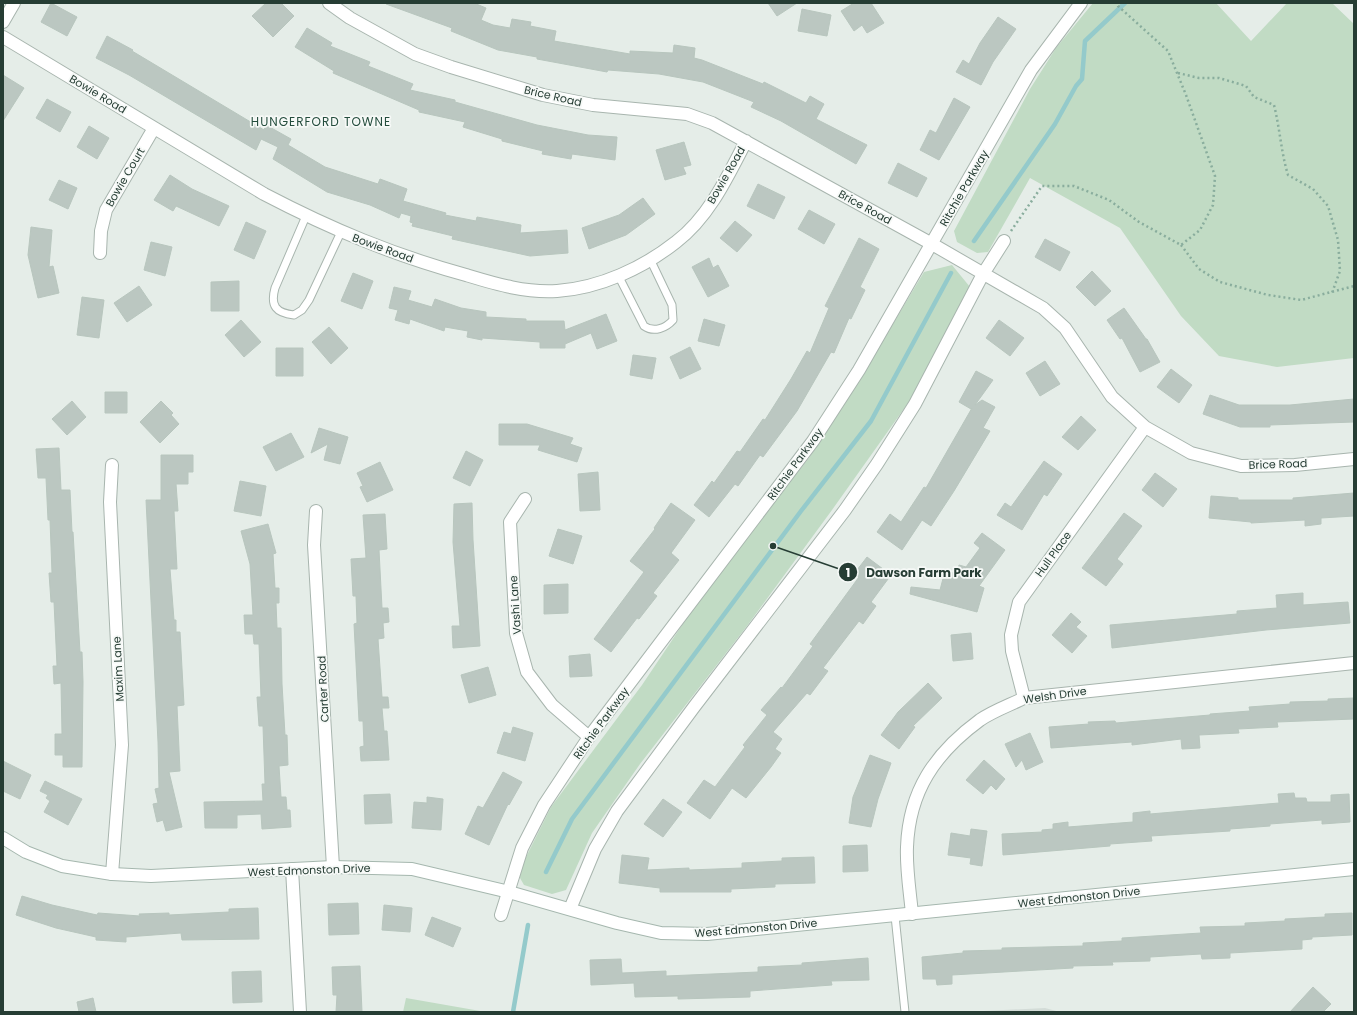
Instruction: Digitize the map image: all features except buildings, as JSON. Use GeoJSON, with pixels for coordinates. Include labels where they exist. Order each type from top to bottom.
{"type":"FeatureCollection","features":[{"type":"Feature","properties":{"kind":"street"},"geometry":{"type":"LineString","coordinates":[[3,22],[14,3]]}},
{"type":"Feature","properties":{"kind":"street","name":"Brice Road"},"geometry":{"type":"LineString","coordinates":[[329,3],[350,18],[415,54],[451,67],[543,95],[593,104],[687,114],[712,123],[932,244],[1043,308],[1064,328],[1112,397],[1145,427],[1191,453],[1241,466],[1295,465],[1354,459]]}},
{"type":"Feature","properties":{"kind":"street","name":"Ritchie Parkway"},"geometry":{"type":"LineString","coordinates":[[501,915],[522,848],[540,811],[589,737],[814,441],[859,370],[1031,70],[1081,3]]}},
{"type":"Feature","properties":{"kind":"street","name":"Bowie Road"},"geometry":{"type":"LineString","coordinates":[[3,37],[264,194],[306,216],[369,244],[440,268],[517,289],[558,291],[594,285],[635,268],[677,242],[699,218],[722,188],[746,141]]}},
{"type":"Feature","properties":{"kind":"street","name":"Bowie Court"},"geometry":{"type":"LineString","coordinates":[[100,253],[101,231],[106,210],[154,128]]}},
{"type":"Feature","properties":{"kind":"street"},"geometry":{"type":"LineString","coordinates":[[570,910],[595,849],[617,811],[694,707],[845,510],[877,464],[915,404],[983,274],[1004,241]]}},
{"type":"Feature","properties":{"kind":"street","name":"Hull Place"},"geometry":{"type":"LineString","coordinates":[[1024,698],[1012,650],[1011,635],[1019,602],[1145,427]]}},
{"type":"Feature","properties":{"kind":"street","name":"Maxim Lane"},"geometry":{"type":"LineString","coordinates":[[112,465],[110,502],[122,745],[112,874]]}},
{"type":"Feature","properties":{"kind":"street","name":"Vashi Lane"},"geometry":{"type":"LineString","coordinates":[[525,499],[510,522],[516,633],[527,672],[552,705],[589,737]]}},
{"type":"Feature","properties":{"kind":"street","name":"Carter Road"},"geometry":{"type":"LineString","coordinates":[[316,511],[314,545],[333,867]]}},
{"type":"Feature","properties":{"kind":"street","name":"Welsh Drive"},"geometry":{"type":"LineString","coordinates":[[912,914],[906,849],[909,820],[920,786],[936,760],[981,720],[1024,698],[1354,662]]}},
{"type":"Feature","properties":{"kind":"street","name":"West Edmonston Drive"},"geometry":{"type":"LineString","coordinates":[[3,838],[26,852],[62,866],[112,874],[151,876],[333,867],[412,869],[509,892],[617,923],[661,933],[707,934],[1354,868]]}},
{"type":"Feature","properties":{"kind":"street"},"geometry":{"type":"LineString","coordinates":[[292,869],[300,1012]]}},
{"type":"Feature","properties":{"kind":"lane"},"geometry":{"type":"LineString","coordinates":[[306,216],[274,288],[272,297],[274,307],[283,314],[294,315],[302,310],[309,300],[341,232]]}},
{"type":"Feature","properties":{"kind":"lane"},"geometry":{"type":"LineString","coordinates":[[618,275],[644,326],[652,330],[665,327],[673,320],[674,310],[650,259]]}},
{"type":"Feature","properties":{"kind":"lane"},"geometry":{"type":"LineString","coordinates":[[895,916],[905,1012]]}},
{"type":"Feature","properties":{"kind":"path"},"geometry":{"type":"LineString","coordinates":[[1118,3],[1118,6],[1168,51],[1178,73],[1214,176],[1213,205],[1200,230],[1181,246]]}},
{"type":"Feature","properties":{"kind":"path"},"geometry":{"type":"LineString","coordinates":[[1178,73],[1199,78],[1219,78],[1246,86],[1254,97],[1274,105],[1280,128],[1281,153],[1288,175],[1312,189],[1328,206],[1338,240],[1340,271],[1332,293]]}},
{"type":"Feature","properties":{"kind":"path"},"geometry":{"type":"LineString","coordinates":[[1004,241],[1042,186],[1074,186],[1109,200],[1139,222],[1181,246],[1199,269],[1220,282],[1268,295],[1301,300],[1354,286]]}},
{"type":"Feature","properties":{"kind":"shaded area"},"geometry":{"type":"Polygon","coordinates":[[[1045,1008],[1060,1012],[964,1012],[1045,1008]]]}},
{"type":"Feature","properties":{"kind":"green space"},"geometry":{"type":"Polygon","coordinates":[[[1093,3],[1216,3],[1251,41],[1287,3],[1332,3],[1354,24],[1354,358],[1277,367],[1219,356],[1181,316],[1120,228],[1030,178],[988,252],[977,253],[957,242],[954,231],[1030,89],[1056,48],[1093,3]]]}},
{"type":"Feature","properties":{"kind":"green space"},"geometry":{"type":"Polygon","coordinates":[[[952,265],[970,287],[918,389],[747,626],[640,764],[592,833],[566,890],[552,894],[524,885],[520,878],[520,869],[551,807],[642,685],[711,582],[809,458],[866,369],[924,272],[952,265]]]}},
{"type":"Feature","properties":{"kind":"green space"},"geometry":{"type":"Polygon","coordinates":[[[406,998],[486,1012],[403,1012],[406,998]]]}},
{"type":"Feature","properties":{"kind":"waterway"},"geometry":{"type":"LineString","coordinates":[[974,241],[1055,124],[1076,86],[1082,79],[1085,41],[1125,3]]}},
{"type":"Feature","properties":{"kind":"waterway"},"geometry":{"type":"LineString","coordinates":[[546,872],[572,819],[801,511],[871,421],[951,273]]}},
{"type":"Feature","properties":{"kind":"waterway"},"geometry":{"type":"LineString","coordinates":[[513,1012],[528,925]]}},
{"type":"Feature","properties":{"kind":"place","name":"Dawson Farm Park"},"geometry":{"type":"Point","coordinates":[773,546]}},
{"type":"Feature","properties":{"kind":"district","name":"HUNGERFORD TOWNE"},"geometry":{"type":"Point","coordinates":[321,122]}}]}
